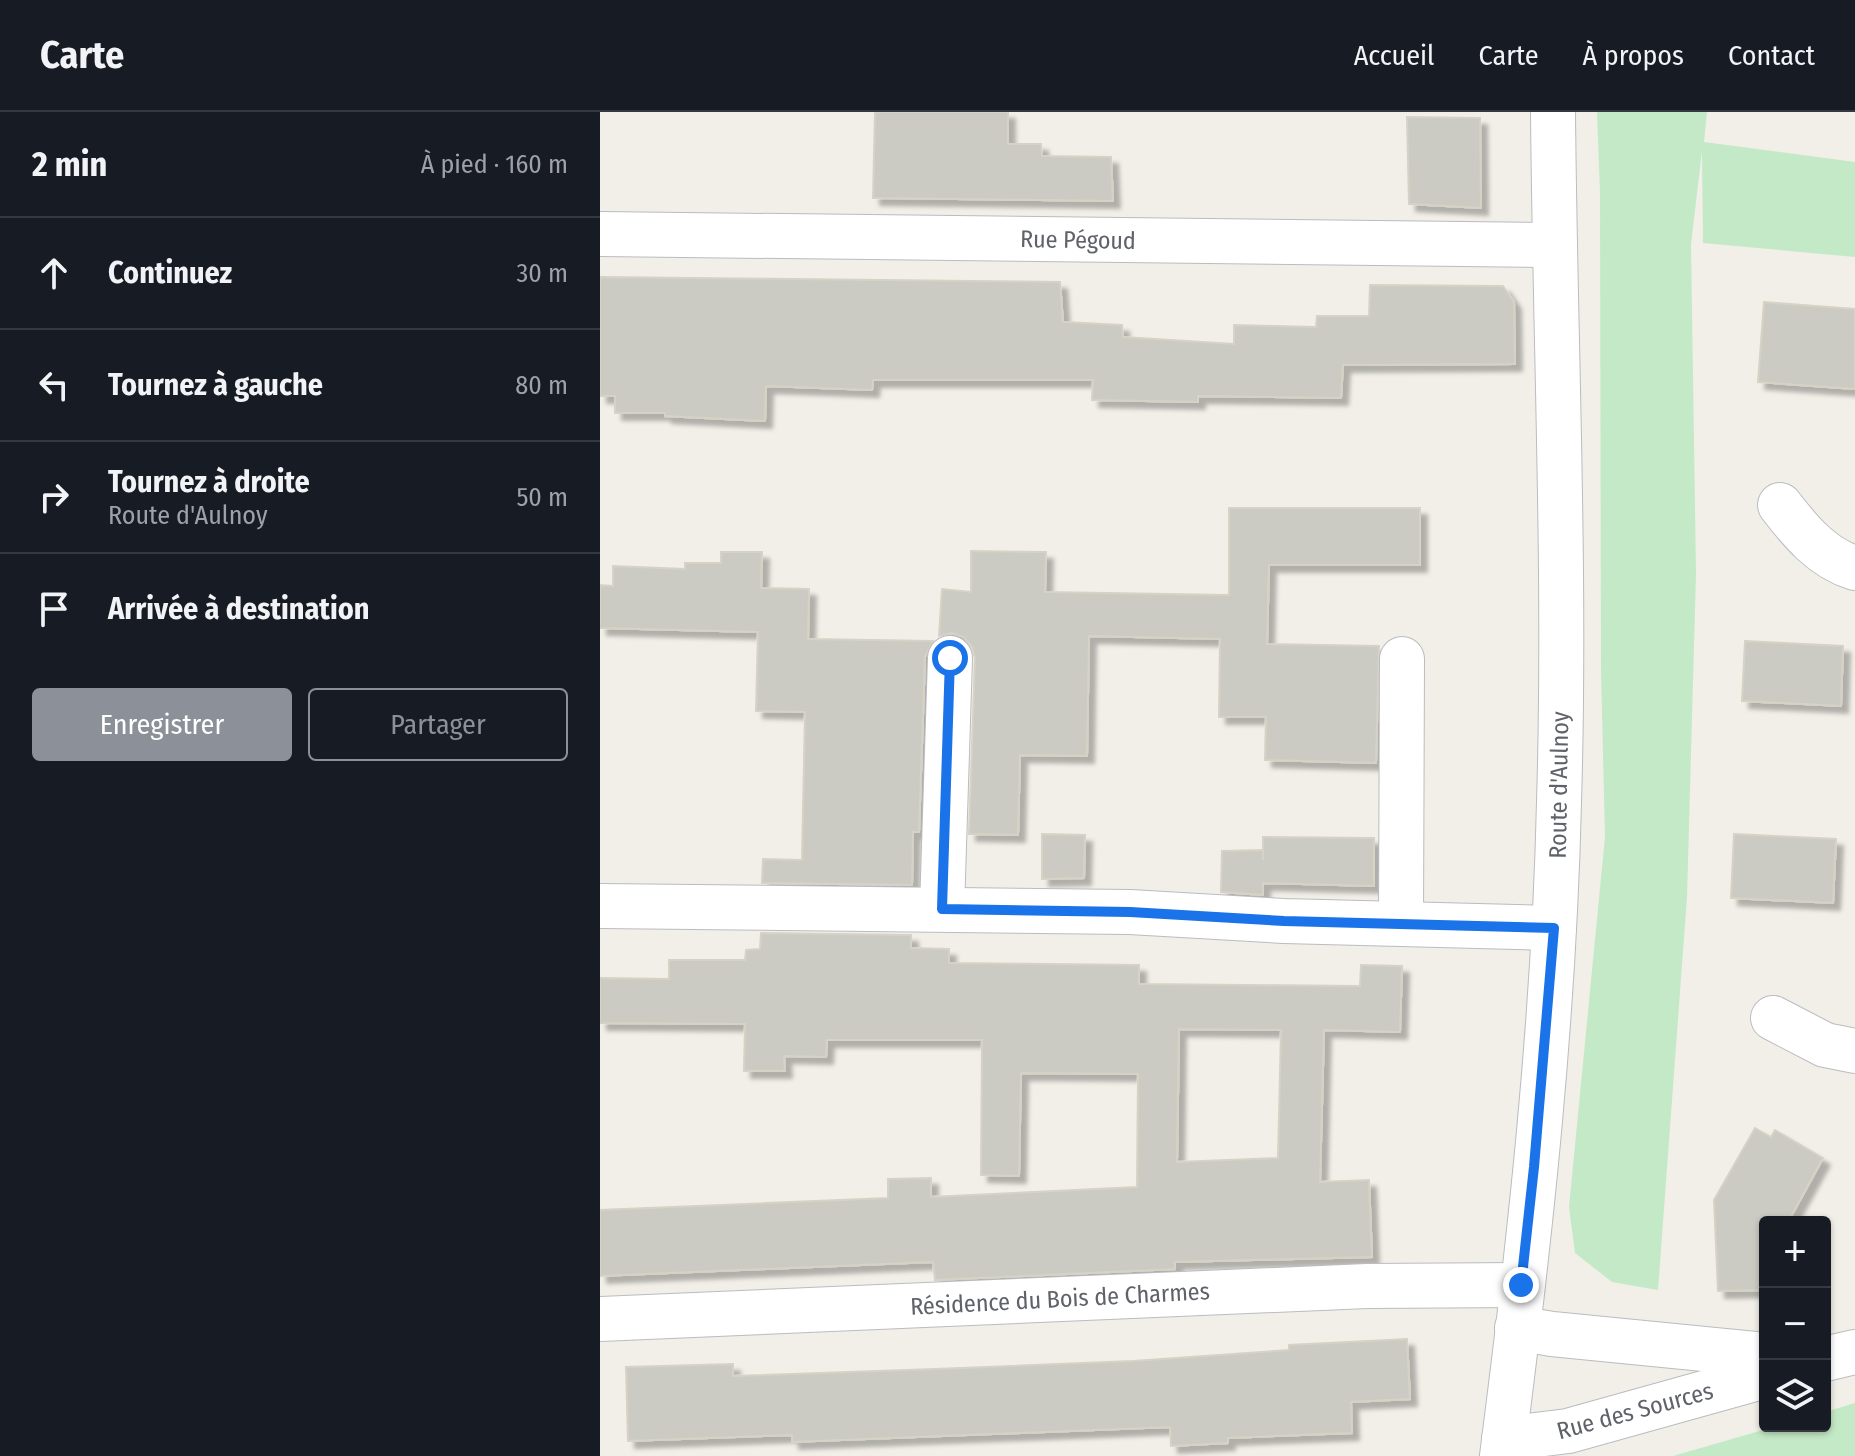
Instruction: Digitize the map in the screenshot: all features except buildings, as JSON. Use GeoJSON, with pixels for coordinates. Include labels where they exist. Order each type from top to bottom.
{"type":"FeatureCollection","features":[{"type":"Feature","properties":{"kind":"street","name":"Route d'Aulnoy"},"geometry":{"type":"LineString","coordinates":[[1503,1447],[1534,1167],[1554,928],[1561,703],[1553,112]]}},
{"type":"Feature","properties":{"kind":"street","name":"Rue Pégoud"},"geometry":{"type":"LineString","coordinates":[[600,234],[1555,245]]}},
{"type":"Feature","properties":{"kind":"street"},"geometry":{"type":"LineString","coordinates":[[1780,505],[1811,542],[1855,568]]}},
{"type":"Feature","properties":{"kind":"street"},"geometry":{"type":"LineString","coordinates":[[942,909],[950,658]]}},
{"type":"Feature","properties":{"kind":"street"},"geometry":{"type":"LineString","coordinates":[[1401,922],[1402,659]]}},
{"type":"Feature","properties":{"kind":"street"},"geometry":{"type":"LineString","coordinates":[[600,906],[1130,912],[1284,921],[1554,928]]}},
{"type":"Feature","properties":{"kind":"street"},"geometry":{"type":"LineString","coordinates":[[1773,1018],[1825,1045],[1855,1051]]}},
{"type":"Feature","properties":{"kind":"street","name":"Résidence du Bois de Charmes"},"geometry":{"type":"LineString","coordinates":[[600,1319],[1367,1286],[1521,1285]]}},
{"type":"Feature","properties":{"kind":"street","name":"Rue des Sources"},"geometry":{"type":"LineString","coordinates":[[1517,1328],[1759,1354]]}},
{"type":"Feature","properties":{"kind":"street","name":"Rue des Sources"},"geometry":{"type":"LineString","coordinates":[[1503,1447],[1759,1378]]}},
{"type":"Feature","properties":{"kind":"green space"},"geometry":{"type":"Polygon","coordinates":[[[1597,112],[1707,112],[1704,142],[1855,162],[1855,257],[1703,243],[1702,151],[1691,244],[1696,574],[1687,897],[1658,1290],[1612,1282],[1575,1253],[1569,1207],[1605,837],[1597,112]]]}},
{"type":"Feature","properties":{"kind":"green space"},"geometry":{"type":"Polygon","coordinates":[[[1855,1403],[1855,1456],[1673,1456],[1759,1431],[1831,1432],[1831,1410],[1855,1403]]]}},
{"type":"Feature","properties":{"kind":"route"},"geometry":{"type":"LineString","coordinates":[[950,658],[942,909],[1130,912],[1284,921],[1554,928],[1521,1285]]}}]}
